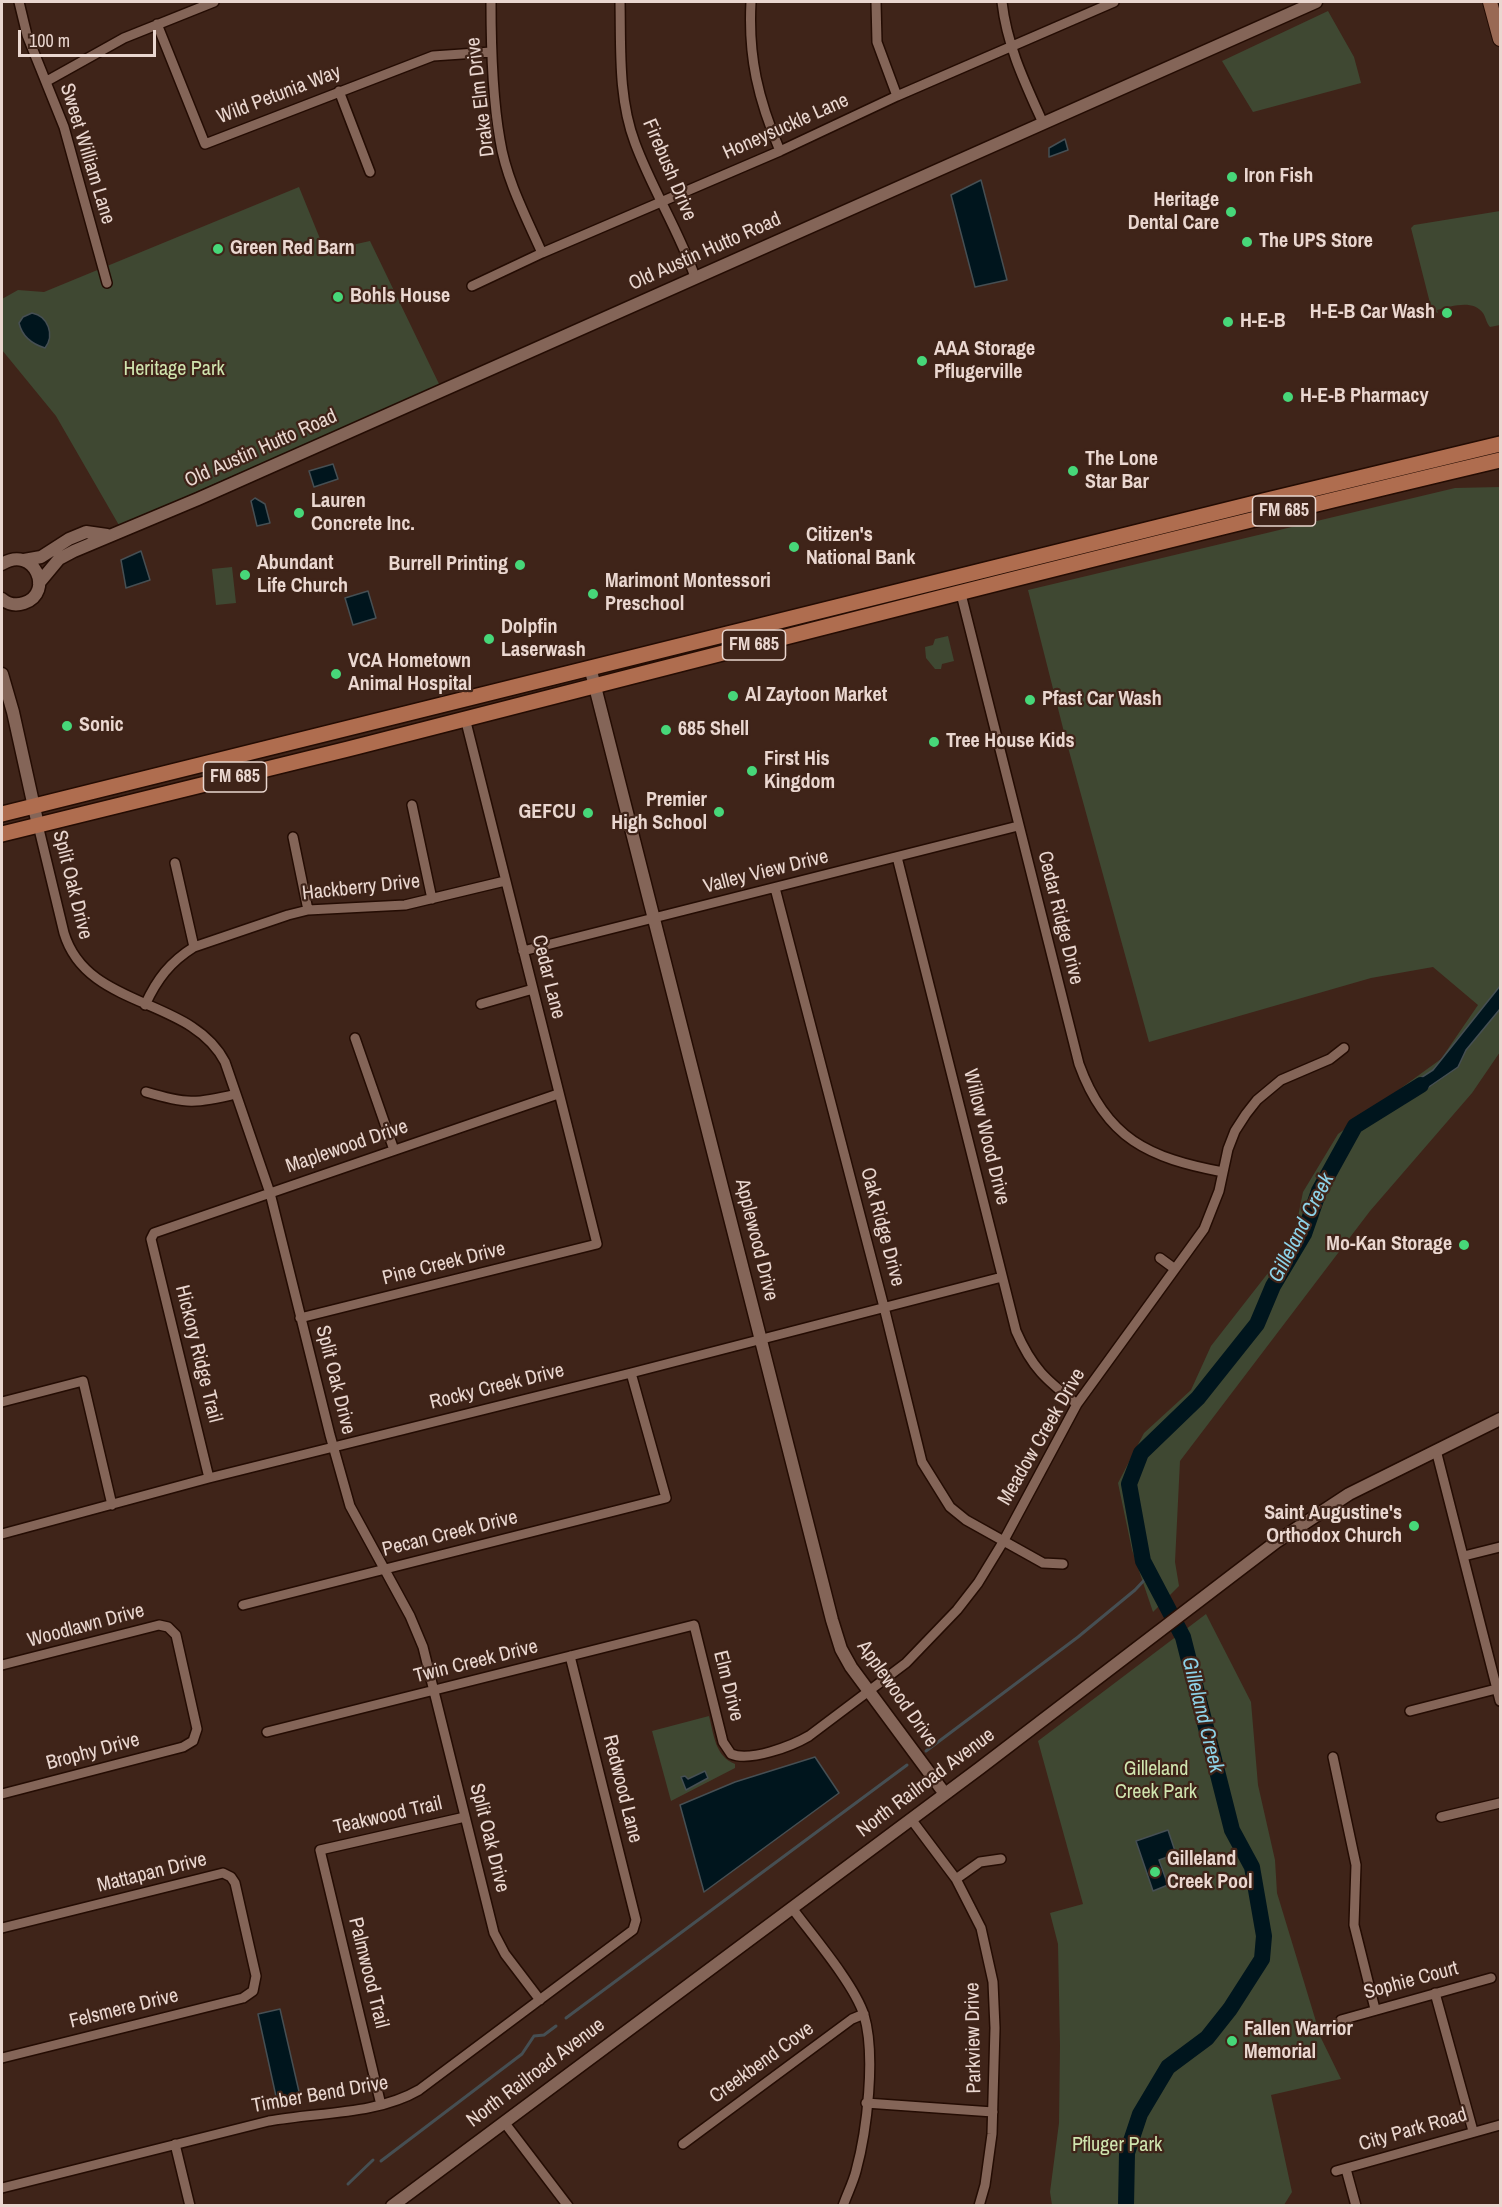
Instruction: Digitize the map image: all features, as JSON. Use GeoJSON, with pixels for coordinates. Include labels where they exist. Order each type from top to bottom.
{"type":"FeatureCollection","features":[{"type":"Feature","properties":{"kind":"main road"},"geometry":{"type":"LineString","coordinates":[[1491,2],[1500,39]]}},
{"type":"Feature","properties":{"kind":"main road","name":"FM 685"},"geometry":{"type":"LineString","coordinates":[[2,814],[1500,444]]}},
{"type":"Feature","properties":{"kind":"main road","name":"FM 685"},"geometry":{"type":"LineString","coordinates":[[2,834],[348,749],[595,684],[1267,516],[1500,460]]}},
{"type":"Feature","properties":{"kind":"street","name":"Sweet William Lane"},"geometry":{"type":"LineString","coordinates":[[19,2],[27,35],[64,127],[107,283]]}},
{"type":"Feature","properties":{"kind":"street"},"geometry":{"type":"LineString","coordinates":[[47,81],[124,38],[214,2]]}},
{"type":"Feature","properties":{"kind":"street","name":"Drake Elm Drive"},"geometry":{"type":"LineString","coordinates":[[491,2],[491,52],[500,141],[514,188],[542,253]]}},
{"type":"Feature","properties":{"kind":"street","name":"Firebush Drive"},"geometry":{"type":"LineString","coordinates":[[620,2],[622,74],[627,115],[635,142],[695,277]]}},
{"type":"Feature","properties":{"kind":"street"},"geometry":{"type":"LineString","coordinates":[[751,2],[749,36],[753,67],[766,118],[780,151]]}},
{"type":"Feature","properties":{"kind":"street"},"geometry":{"type":"LineString","coordinates":[[876,2],[877,42],[897,96]]}},
{"type":"Feature","properties":{"kind":"street"},"geometry":{"type":"LineString","coordinates":[[1002,2],[1011,47],[1043,123]]}},
{"type":"Feature","properties":{"kind":"street","name":"Honeysuckle Lane"},"geometry":{"type":"LineString","coordinates":[[472,286],[542,253],[780,151],[897,96],[1114,2]]}},
{"type":"Feature","properties":{"kind":"street","name":"Old Austin Hutto Road"},"geometry":{"type":"LineString","coordinates":[[2,614],[33,597],[39,583],[59,559],[1316,2]]}},
{"type":"Feature","properties":{"kind":"street","name":"Wild Petunia Way"},"geometry":{"type":"LineString","coordinates":[[158,24],[205,144],[433,56],[491,52]]}},
{"type":"Feature","properties":{"kind":"street"},"geometry":{"type":"LineString","coordinates":[[339,92],[370,172]]}},
{"type":"Feature","properties":{"kind":"street","name":"Old Austin Hutto Road"},"geometry":{"type":"LineString","coordinates":[[2,564],[9,560],[41,557],[69,539],[86,532],[109,536]]}},
{"type":"Feature","properties":{"kind":"street"},"geometry":{"type":"LineString","coordinates":[[1066,550],[1070,566]]}},
{"type":"Feature","properties":{"kind":"street"},"geometry":{"type":"LineString","coordinates":[[24,560],[35,569],[39,583]]}},
{"type":"Feature","properties":{"kind":"street","name":"Cedar Ridge Drive"},"geometry":{"type":"LineString","coordinates":[[961,594],[1079,1064],[1092,1095],[1102,1111],[1136,1143],[1162,1157],[1185,1165],[1223,1172]]}},
{"type":"Feature","properties":{"kind":"street"},"geometry":{"type":"LineString","coordinates":[[2,599],[20,605]]}},
{"type":"Feature","properties":{"kind":"street","name":"Applewood Drive"},"geometry":{"type":"LineString","coordinates":[[590,667],[832,1620],[851,1668],[945,1794]]}},
{"type":"Feature","properties":{"kind":"street"},"geometry":{"type":"LineString","coordinates":[[2,674],[13,712],[38,825]]}},
{"type":"Feature","properties":{"kind":"street","name":"Cedar Lane"},"geometry":{"type":"LineString","coordinates":[[465,718],[597,1244]]}},
{"type":"Feature","properties":{"kind":"street"},"geometry":{"type":"LineString","coordinates":[[411,806],[432,899]]}},
{"type":"Feature","properties":{"kind":"street","name":"Split Oak Drive"},"geometry":{"type":"LineString","coordinates":[[38,825],[64,933],[72,955],[84,969],[101,982],[205,1034],[220,1052],[270,1193],[300,1318],[350,1506],[419,1634],[494,1933],[505,1954],[540,2000]]}},
{"type":"Feature","properties":{"kind":"street","name":"Valley View Drive"},"geometry":{"type":"LineString","coordinates":[[523,951],[1018,826]]}},
{"type":"Feature","properties":{"kind":"street"},"geometry":{"type":"LineString","coordinates":[[293,837],[308,910]]}},
{"type":"Feature","properties":{"kind":"street","name":"Willow Wood Drive"},"geometry":{"type":"LineString","coordinates":[[897,857],[1016,1331],[1037,1371],[1077,1404]]}},
{"type":"Feature","properties":{"kind":"street"},"geometry":{"type":"LineString","coordinates":[[175,863],[194,948]]}},
{"type":"Feature","properties":{"kind":"street","name":"Hackberry Drive"},"geometry":{"type":"LineString","coordinates":[[145,1005],[161,974],[176,959],[194,948],[288,915],[308,910],[378,908],[432,899],[505,881]]}},
{"type":"Feature","properties":{"kind":"street","name":"Oak Ridge Drive"},"geometry":{"type":"LineString","coordinates":[[775,888],[922,1462],[950,1507],[966,1520],[1043,1563],[1063,1563]]}},
{"type":"Feature","properties":{"kind":"street"},"geometry":{"type":"LineString","coordinates":[[481,1004],[533,989]]}},
{"type":"Feature","properties":{"kind":"street"},"geometry":{"type":"LineString","coordinates":[[355,1038],[394,1150]]}},
{"type":"Feature","properties":{"kind":"street","name":"Meadow Creek Drive"},"geometry":{"type":"LineString","coordinates":[[731,1754],[745,1758],[801,1741],[869,1693],[906,1663],[957,1610],[978,1583],[1003,1542],[1077,1404],[1204,1229],[1219,1191],[1235,1131],[1257,1100],[1281,1080],[1330,1059],[1344,1048]]}},
{"type":"Feature","properties":{"kind":"street"},"geometry":{"type":"LineString","coordinates":[[146,1092],[171,1099],[196,1102],[236,1094]]}},
{"type":"Feature","properties":{"kind":"street","name":"Maplewood Drive"},"geometry":{"type":"LineString","coordinates":[[151,1239],[154,1233],[558,1094]]}},
{"type":"Feature","properties":{"kind":"street","name":"Hickory Ridge Trail"},"geometry":{"type":"LineString","coordinates":[[151,1239],[188,1383],[209,1478]]}},
{"type":"Feature","properties":{"kind":"street","name":"Pine Creek Drive"},"geometry":{"type":"LineString","coordinates":[[300,1318],[597,1244]]}},
{"type":"Feature","properties":{"kind":"street"},"geometry":{"type":"LineString","coordinates":[[1160,1258],[1175,1269]]}},
{"type":"Feature","properties":{"kind":"street","name":"Rocky Creek Drive"},"geometry":{"type":"LineString","coordinates":[[2,1534],[333,1446],[631,1373],[1002,1277]]}},
{"type":"Feature","properties":{"kind":"street","name":"Pecan Creek Drive"},"geometry":{"type":"LineString","coordinates":[[243,1605],[666,1498],[631,1373]]}},
{"type":"Feature","properties":{"kind":"street"},"geometry":{"type":"LineString","coordinates":[[2,1402],[83,1381],[112,1505]]}},
{"type":"Feature","properties":{"kind":"street","name":"North Railroad Avenue"},"geometry":{"type":"LineString","coordinates":[[392,2205],[945,1794],[1276,1542],[1349,1494],[1500,1419]]}},
{"type":"Feature","properties":{"kind":"street"},"geometry":{"type":"LineString","coordinates":[[1436,1450],[1499,1689],[1500,1701]]}},
{"type":"Feature","properties":{"kind":"street"},"geometry":{"type":"LineString","coordinates":[[1464,1556],[1500,1547]]}},
{"type":"Feature","properties":{"kind":"street","name":"Woodlawn Drive"},"geometry":{"type":"LineString","coordinates":[[2,1665],[159,1625],[168,1627],[176,1635],[197,1728],[193,1741]]}},
{"type":"Feature","properties":{"kind":"street","name":"Twin Creek Drive"},"geometry":{"type":"LineString","coordinates":[[267,1732],[694,1625]]}},
{"type":"Feature","properties":{"kind":"street","name":"Elm Drive"},"geometry":{"type":"LineString","coordinates":[[694,1625],[723,1742],[731,1754]]}},
{"type":"Feature","properties":{"kind":"street","name":"Redwood Lane"},"geometry":{"type":"LineString","coordinates":[[570,1656],[636,1920],[633,1930]]}},
{"type":"Feature","properties":{"kind":"street"},"geometry":{"type":"LineString","coordinates":[[1410,1711],[1499,1689]]}},
{"type":"Feature","properties":{"kind":"street","name":"Brophy Drive"},"geometry":{"type":"LineString","coordinates":[[2,1794],[183,1747],[193,1741]]}},
{"type":"Feature","properties":{"kind":"street"},"geometry":{"type":"LineString","coordinates":[[1333,1757],[1356,1865],[1354,1925],[1375,2008]]}},
{"type":"Feature","properties":{"kind":"street"},"geometry":{"type":"LineString","coordinates":[[1441,1817],[1500,1803]]}},
{"type":"Feature","properties":{"kind":"street","name":"Teakwood Trail"},"geometry":{"type":"LineString","coordinates":[[320,1850],[465,1817]]}},
{"type":"Feature","properties":{"kind":"street","name":"Parkview Drive"},"geometry":{"type":"LineString","coordinates":[[911,1819],[956,1879],[981,1928],[993,1982],[995,2028],[993,2112],[988,2169],[979,2205]]}},
{"type":"Feature","properties":{"kind":"street","name":"Palmwood Trail"},"geometry":{"type":"LineString","coordinates":[[320,1850],[381,2105]]}},
{"type":"Feature","properties":{"kind":"street"},"geometry":{"type":"LineString","coordinates":[[956,1879],[980,1862],[1001,1859]]}},
{"type":"Feature","properties":{"kind":"street","name":"Mattapan Drive"},"geometry":{"type":"LineString","coordinates":[[2,1928],[223,1874],[231,1877],[235,1883],[256,1976],[253,1991]]}},
{"type":"Feature","properties":{"kind":"street"},"geometry":{"type":"LineString","coordinates":[[792,1908],[844,1979],[864,2014],[869,2055],[863,2137],[856,2173],[843,2205]]}},
{"type":"Feature","properties":{"kind":"street","name":"Timber Bend Drive"},"geometry":{"type":"LineString","coordinates":[[2,2188],[298,2115],[381,2105],[402,2099],[419,2090],[633,1930]]}},
{"type":"Feature","properties":{"kind":"street","name":"Sophie Court"},"geometry":{"type":"LineString","coordinates":[[1341,2020],[1375,2008],[1491,1978]]}},
{"type":"Feature","properties":{"kind":"street","name":"Felsmere Drive"},"geometry":{"type":"LineString","coordinates":[[2,2058],[243,1998],[253,1991]]}},
{"type":"Feature","properties":{"kind":"street"},"geometry":{"type":"LineString","coordinates":[[1435,1993],[1473,2131]]}},
{"type":"Feature","properties":{"kind":"street","name":"Creekbend Cove"},"geometry":{"type":"LineString","coordinates":[[683,2144],[852,2019],[864,2014]]}},
{"type":"Feature","properties":{"kind":"street"},"geometry":{"type":"LineString","coordinates":[[866,2103],[993,2112]]}},
{"type":"Feature","properties":{"kind":"street"},"geometry":{"type":"LineString","coordinates":[[504,2122],[568,2205]]}},
{"type":"Feature","properties":{"kind":"street","name":"City Park Road"},"geometry":{"type":"LineString","coordinates":[[1356,2205],[1341,2170],[1500,2125]]}},
{"type":"Feature","properties":{"kind":"street"},"geometry":{"type":"LineString","coordinates":[[175,2144],[190,2205]]}},
{"type":"Feature","properties":{"kind":"green space"},"geometry":{"type":"Polygon","coordinates":[[[1328,11],[1354,57],[1361,83],[1253,112],[1222,61],[1328,11]]]}},
{"type":"Feature","properties":{"kind":"green space","name":"Heritage Park"},"geometry":{"type":"Polygon","coordinates":[[[299,187],[325,251],[370,241],[440,386],[120,527],[56,416],[2,350],[2,299],[18,290],[44,292],[299,187]]]}},
{"type":"Feature","properties":{"kind":"green space"},"geometry":{"type":"Polygon","coordinates":[[[1500,211],[1500,325],[1490,327],[1483,313],[1474,306],[1456,306],[1437,310],[1438,313],[1432,311],[1411,228],[1414,225],[1500,211]]]}},
{"type":"Feature","properties":{"kind":"green space"},"geometry":{"type":"Polygon","coordinates":[[[1500,487],[1500,1052],[1472,1093],[1370,1211],[1180,1461],[1175,1562],[1179,1586],[1153,1612],[1132,1550],[1118,1483],[1144,1433],[1191,1390],[1211,1346],[1293,1241],[1303,1192],[1338,1134],[1441,1059],[1478,1005],[1433,967],[1371,978],[1149,1042],[1066,740],[1028,590],[1455,488],[1500,487]]]}},
{"type":"Feature","properties":{"kind":"green space"},"geometry":{"type":"Polygon","coordinates":[[[232,567],[236,603],[216,605],[212,569],[232,567]]]}},
{"type":"Feature","properties":{"kind":"green space"},"geometry":{"type":"Polygon","coordinates":[[[948,636],[954,661],[942,664],[941,669],[935,669],[926,658],[925,647],[933,645],[935,639],[948,636]]]}},
{"type":"Feature","properties":{"kind":"green space","name":"Gilleland Creek Park"},"geometry":{"type":"Polygon","coordinates":[[[1206,1614],[1251,1702],[1258,1785],[1275,1860],[1277,1893],[1321,2038],[1341,2079],[1271,2095],[1292,2192],[1284,2205],[1052,2205],[1050,2192],[1059,2123],[1060,2046],[1058,1944],[1050,1913],[1083,1904],[1038,1741],[1206,1614]]]}},
{"type":"Feature","properties":{"kind":"green space"},"geometry":{"type":"Polygon","coordinates":[[[709,1716],[719,1750],[723,1756],[735,1764],[735,1768],[671,1801],[652,1731],[709,1716]]]}},
{"type":"Feature","properties":{"kind":"water"},"geometry":{"type":"Polygon","coordinates":[[[1065,139],[1068,150],[1049,157],[1049,148],[1065,139]]]}},
{"type":"Feature","properties":{"kind":"water"},"geometry":{"type":"Polygon","coordinates":[[[981,180],[1007,280],[975,287],[951,195],[981,180]]]}},
{"type":"Feature","properties":{"kind":"water"},"geometry":{"type":"Polygon","coordinates":[[[32,313],[46,322],[50,332],[45,348],[28,339],[20,328],[19,323],[23,317],[32,313]]]}},
{"type":"Feature","properties":{"kind":"water"},"geometry":{"type":"Polygon","coordinates":[[[333,464],[338,479],[314,487],[309,471],[333,464]]]}},
{"type":"Feature","properties":{"kind":"water"},"geometry":{"type":"Polygon","coordinates":[[[255,498],[265,504],[270,523],[257,526],[251,501],[255,498]]]}},
{"type":"Feature","properties":{"kind":"water"},"geometry":{"type":"Polygon","coordinates":[[[141,551],[150,580],[126,588],[121,560],[141,551]]]}},
{"type":"Feature","properties":{"kind":"water"},"geometry":{"type":"Polygon","coordinates":[[[368,591],[376,618],[353,625],[345,598],[368,591]]]}},
{"type":"Feature","properties":{"kind":"water"},"geometry":{"type":"Polygon","coordinates":[[[1500,986],[1500,1009],[1466,1050],[1458,1067],[1404,1104],[1402,1090],[1433,1070],[1500,986]]]}},
{"type":"Feature","properties":{"kind":"water"},"geometry":{"type":"Polygon","coordinates":[[[815,1757],[839,1793],[704,1892],[680,1805],[735,1782],[815,1757]]]}},
{"type":"Feature","properties":{"kind":"water"},"geometry":{"type":"Polygon","coordinates":[[[705,1771],[708,1778],[686,1790],[681,1777],[685,1776],[688,1779],[705,1771]]]}},
{"type":"Feature","properties":{"kind":"water","name":"Gilleland Creek Pool"},"geometry":{"type":"Polygon","coordinates":[[[1168,1830],[1176,1854],[1159,1860],[1168,1885],[1153,1891],[1136,1841],[1168,1830]]]}},
{"type":"Feature","properties":{"kind":"water"},"geometry":{"type":"Polygon","coordinates":[[[280,2009],[300,2096],[277,2101],[258,2014],[280,2009]]]}},
{"type":"Feature","properties":{"kind":"waterway","name":"Gilleland Creek"},"geometry":{"type":"LineString","coordinates":[[1126,2206],[1127,2153],[1140,2114],[1168,2067],[1207,2038],[1230,2009],[1262,1959],[1264,1936],[1252,1867],[1232,1830],[1183,1637],[1143,1561],[1129,1484],[1141,1453],[1198,1398],[1257,1324],[1273,1286],[1304,1234],[1319,1191],[1355,1126],[1421,1085]]}},
{"type":"Feature","properties":{"kind":"waterway"},"geometry":{"type":"LineString","coordinates":[[926,1751],[1078,1637],[1135,1590],[1150,1574]]}},
{"type":"Feature","properties":{"kind":"waterway"},"geometry":{"type":"LineString","coordinates":[[566,2018],[907,1765]]}},
{"type":"Feature","properties":{"kind":"waterway"},"geometry":{"type":"LineString","coordinates":[[381,2161],[522,2054],[534,2036],[544,2035],[556,2026]]}},
{"type":"Feature","properties":{"kind":"waterway"},"geometry":{"type":"LineString","coordinates":[[348,2184],[373,2160]]}},
{"type":"Feature","properties":{"kind":"place","name":"Iron Fish"},"geometry":{"type":"Point","coordinates":[1232,177]}},
{"type":"Feature","properties":{"kind":"place","name":"Heritage Dental Care"},"geometry":{"type":"Point","coordinates":[1231,212]}},
{"type":"Feature","properties":{"kind":"place","name":"The UPS Store"},"geometry":{"type":"Point","coordinates":[1247,242]}},
{"type":"Feature","properties":{"kind":"place","name":"Green Red Barn"},"geometry":{"type":"Point","coordinates":[218,249]}},
{"type":"Feature","properties":{"kind":"place","name":"Bohls House"},"geometry":{"type":"Point","coordinates":[338,297]}},
{"type":"Feature","properties":{"kind":"place","name":"H-E-B Car Wash"},"geometry":{"type":"Point","coordinates":[1447,313]}},
{"type":"Feature","properties":{"kind":"place","name":"H-E-B"},"geometry":{"type":"Point","coordinates":[1228,322]}},
{"type":"Feature","properties":{"kind":"place","name":"AAA Storage Pflugerville"},"geometry":{"type":"Point","coordinates":[922,361]}},
{"type":"Feature","properties":{"kind":"place","name":"H-E-B Pharmacy"},"geometry":{"type":"Point","coordinates":[1288,397]}},
{"type":"Feature","properties":{"kind":"place","name":"The Lone Star Bar"},"geometry":{"type":"Point","coordinates":[1073,471]}},
{"type":"Feature","properties":{"kind":"place","name":"Lauren Concrete Inc."},"geometry":{"type":"Point","coordinates":[299,513]}},
{"type":"Feature","properties":{"kind":"place","name":"Citizen's National Bank"},"geometry":{"type":"Point","coordinates":[794,547]}},
{"type":"Feature","properties":{"kind":"place","name":"Burrell Printing"},"geometry":{"type":"Point","coordinates":[520,565]}},
{"type":"Feature","properties":{"kind":"place","name":"Abundant Life Church"},"geometry":{"type":"Point","coordinates":[245,575]}},
{"type":"Feature","properties":{"kind":"place","name":"Marimont Montessori Preschool"},"geometry":{"type":"Point","coordinates":[593,594]}},
{"type":"Feature","properties":{"kind":"place","name":"Dolpfin Laserwash"},"geometry":{"type":"Point","coordinates":[489,639]}},
{"type":"Feature","properties":{"kind":"place","name":"VCA Hometown Animal Hospital"},"geometry":{"type":"Point","coordinates":[336,674]}},
{"type":"Feature","properties":{"kind":"place","name":"Al Zaytoon Market"},"geometry":{"type":"Point","coordinates":[733,696]}},
{"type":"Feature","properties":{"kind":"place","name":"Pfast Car Wash"},"geometry":{"type":"Point","coordinates":[1030,700]}},
{"type":"Feature","properties":{"kind":"place","name":"Sonic"},"geometry":{"type":"Point","coordinates":[67,726]}},
{"type":"Feature","properties":{"kind":"place","name":"685 Shell"},"geometry":{"type":"Point","coordinates":[666,730]}},
{"type":"Feature","properties":{"kind":"place","name":"Tree House Kids"},"geometry":{"type":"Point","coordinates":[934,742]}},
{"type":"Feature","properties":{"kind":"place","name":"First His Kingdom"},"geometry":{"type":"Point","coordinates":[752,771]}},
{"type":"Feature","properties":{"kind":"place","name":"Premier High School"},"geometry":{"type":"Point","coordinates":[719,812]}},
{"type":"Feature","properties":{"kind":"place","name":"GEFCU"},"geometry":{"type":"Point","coordinates":[588,813]}},
{"type":"Feature","properties":{"kind":"place","name":"Mo-Kan Storage"},"geometry":{"type":"Point","coordinates":[1464,1245]}},
{"type":"Feature","properties":{"kind":"place","name":"Saint Augustine's Orthodox Church"},"geometry":{"type":"Point","coordinates":[1414,1526]}},
{"type":"Feature","properties":{"kind":"place","name":"Gilleland Creek Pool"},"geometry":{"type":"Point","coordinates":[1155,1872]}},
{"type":"Feature","properties":{"kind":"place","name":"Fallen Warrior Memorial"},"geometry":{"type":"Point","coordinates":[1232,2041]}},
{"type":"Feature","properties":{"kind":"park label","name":"Pfluger Park"},"geometry":{"type":"Point","coordinates":[1117,2146]}}]}
